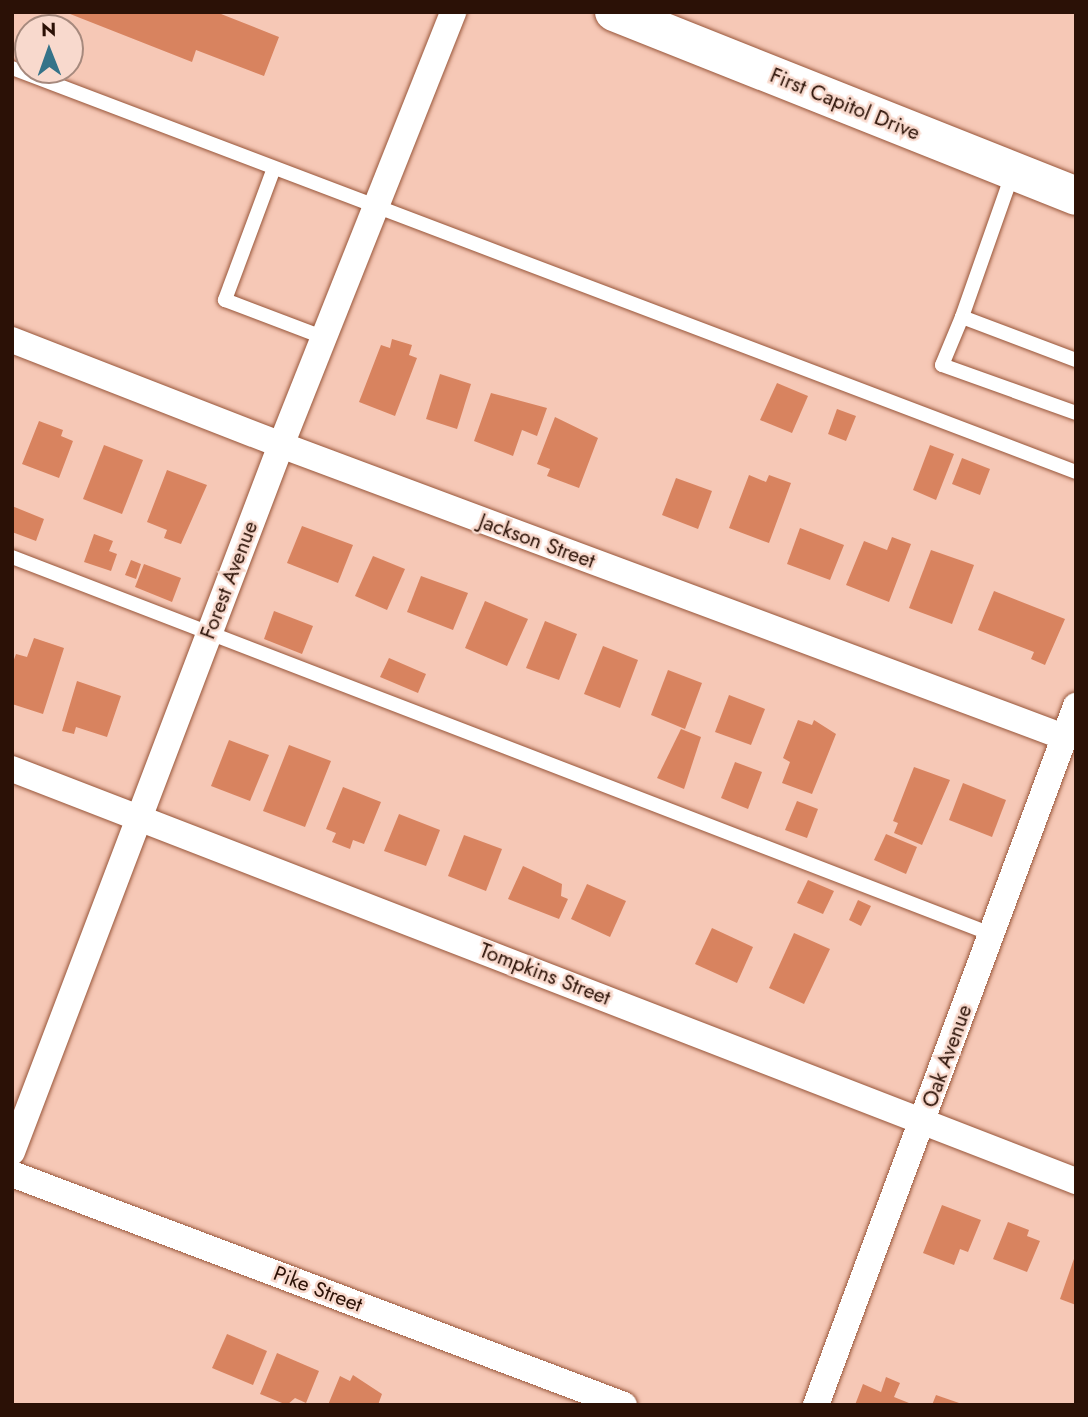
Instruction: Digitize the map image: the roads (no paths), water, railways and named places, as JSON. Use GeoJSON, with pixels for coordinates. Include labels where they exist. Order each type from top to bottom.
{"type":"FeatureCollection","features":[{"type":"Feature","properties":{"kind":"main road","name":"First Capitol Drive"},"geometry":{"type":"LineString","coordinates":[[614,12],[1076,196]]}},
{"type":"Feature","properties":{"kind":"street","name":"Forest Avenue"},"geometry":{"type":"LineString","coordinates":[[12,1152],[281,445],[453,12]]}},
{"type":"Feature","properties":{"kind":"street","name":"Jackson Street"},"geometry":{"type":"LineString","coordinates":[[12,340],[281,445],[1064,737]]}},
{"type":"Feature","properties":{"kind":"street","name":"Oak Avenue"},"geometry":{"type":"LineString","coordinates":[[816,1405],[1076,706]]}},
{"type":"Feature","properties":{"kind":"street","name":"Tompkins Street"},"geometry":{"type":"LineString","coordinates":[[12,769],[1076,1181]]}},
{"type":"Feature","properties":{"kind":"street","name":"Pike Street"},"geometry":{"type":"LineString","coordinates":[[12,1174],[624,1405]]}},
{"type":"Feature","properties":{"kind":"lane"},"geometry":{"type":"LineString","coordinates":[[12,68],[1076,472]]}},
{"type":"Feature","properties":{"kind":"lane"},"geometry":{"type":"LineString","coordinates":[[274,167],[225,300],[325,338]]}},
{"type":"Feature","properties":{"kind":"lane"},"geometry":{"type":"LineString","coordinates":[[1013,171],[962,317],[942,365],[1076,413]]}},
{"type":"Feature","properties":{"kind":"lane"},"geometry":{"type":"LineString","coordinates":[[962,317],[1076,359]]}},
{"type":"Feature","properties":{"kind":"lane"},"geometry":{"type":"LineString","coordinates":[[12,557],[208,635],[991,934]]}}]}
